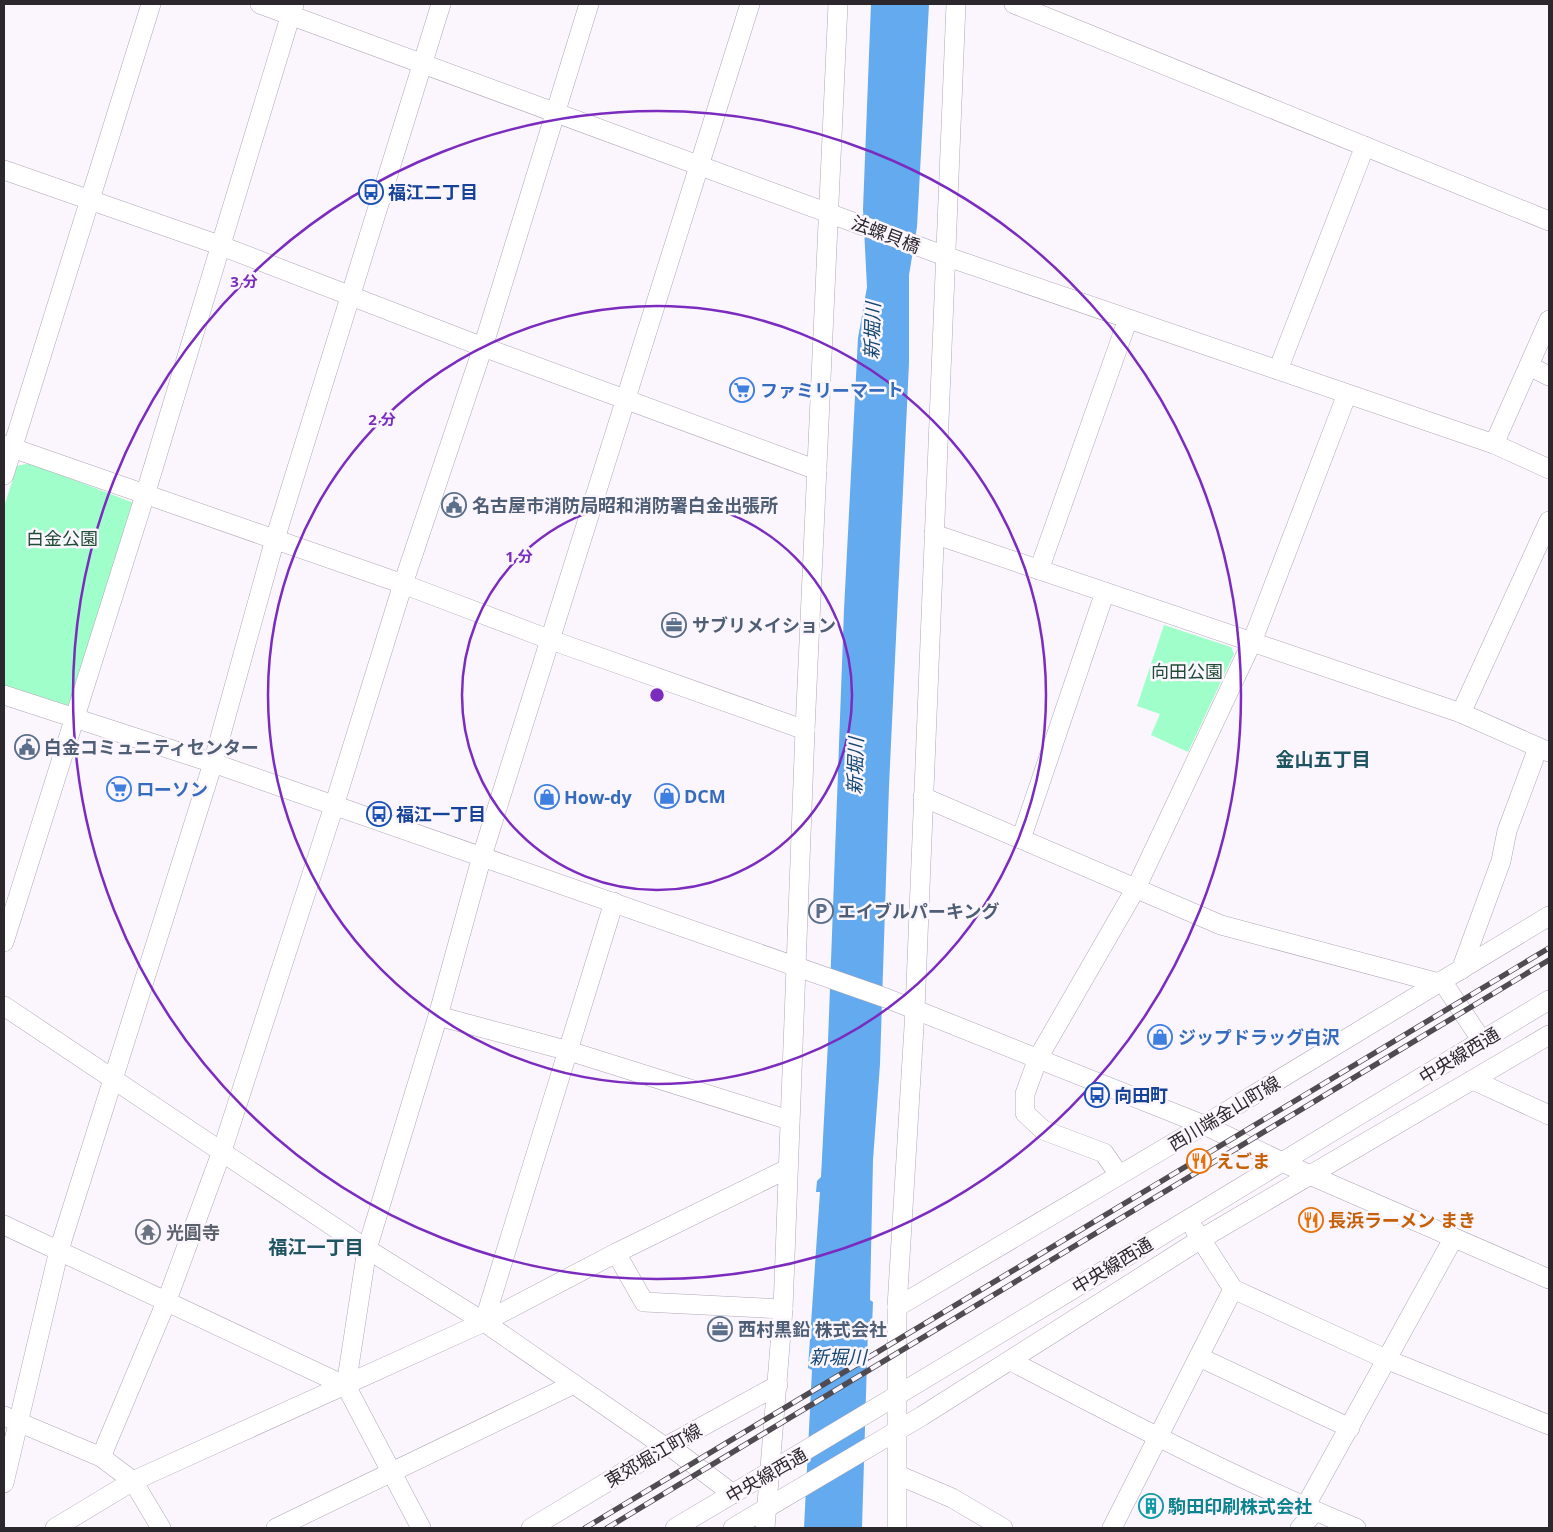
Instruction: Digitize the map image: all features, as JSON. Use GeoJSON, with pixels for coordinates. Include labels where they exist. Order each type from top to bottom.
{"type":"FeatureCollection","features":[{"type":"Feature","properties":{"kind":"street"},"geometry":{"type":"LineString","coordinates":[[4,475],[8,447],[91,199],[151,4]]}},
{"type":"Feature","properties":{"kind":"street","name":"法螺貝橋"},"geometry":{"type":"LineString","coordinates":[[260,4],[293,9],[422,64],[834,214],[938,254],[1494,444],[1549,469]]}},
{"type":"Feature","properties":{"kind":"street"},"geometry":{"type":"LineString","coordinates":[[4,1483],[11,1419],[59,1250],[212,763],[275,539],[440,4]]}},
{"type":"Feature","properties":{"kind":"street"},"geometry":{"type":"LineString","coordinates":[[101,1457],[167,1300],[222,1151],[404,584],[483,347],[589,4]]}},
{"type":"Feature","properties":{"kind":"street"},"geometry":{"type":"LineString","coordinates":[[421,1528],[346,1386],[367,1249],[438,1016],[482,856],[750,4]]}},
{"type":"Feature","properties":{"kind":"street"},"geometry":{"type":"LineString","coordinates":[[764,1528],[778,1385],[783,1309],[787,1169],[817,470],[834,214],[838,4]]}},
{"type":"Feature","properties":{"kind":"street"},"geometry":{"type":"LineString","coordinates":[[897,1528],[898,1476],[888,1437],[888,1403],[897,1307],[915,1010],[934,534],[938,254],[956,4]]}},
{"type":"Feature","properties":{"kind":"street"},"geometry":{"type":"LineString","coordinates":[[1014,4],[1549,221]]}},
{"type":"Feature","properties":{"kind":"street"},"geometry":{"type":"LineString","coordinates":[[4,942],[293,9]]}},
{"type":"Feature","properties":{"kind":"street"},"geometry":{"type":"LineString","coordinates":[[1278,370],[1365,146]]}},
{"type":"Feature","properties":{"kind":"street"},"geometry":{"type":"LineString","coordinates":[[4,170],[219,245],[626,401],[817,470]]}},
{"type":"Feature","properties":{"kind":"street"},"geometry":{"type":"LineString","coordinates":[[1039,570],[1128,319]]}},
{"type":"Feature","properties":{"kind":"street"},"geometry":{"type":"LineString","coordinates":[[1494,444],[1549,320]]}},
{"type":"Feature","properties":{"kind":"street"},"geometry":{"type":"LineString","coordinates":[[1529,366],[1549,376]]}},
{"type":"Feature","properties":{"kind":"street"},"geometry":{"type":"LineString","coordinates":[[1119,1176],[1104,1153],[1043,1130],[1025,1113],[1025,1094],[1038,1058],[1136,888],[1252,642],[1347,394]]}},
{"type":"Feature","properties":{"kind":"street"},"geometry":{"type":"LineString","coordinates":[[8,447],[404,584],[551,640],[805,730]]}},
{"type":"Feature","properties":{"kind":"street"},"geometry":{"type":"LineString","coordinates":[[1461,713],[1549,520]]}},
{"type":"Feature","properties":{"kind":"street"},"geometry":{"type":"LineString","coordinates":[[934,534],[1461,713],[1544,750],[1507,831],[1501,861],[1461,970]]}},
{"type":"Feature","properties":{"kind":"street"},"geometry":{"type":"LineString","coordinates":[[1021,839],[1105,592]]}},
{"type":"Feature","properties":{"kind":"street"},"geometry":{"type":"LineString","coordinates":[[4,695],[212,763],[797,965],[886,998],[1204,1125],[1312,1176],[1549,1279]]}},
{"type":"Feature","properties":{"kind":"street"},"geometry":{"type":"LineString","coordinates":[[923,797],[1221,925],[1440,982],[1482,1041]]}},
{"type":"Feature","properties":{"kind":"street"},"geometry":{"type":"LineString","coordinates":[[484,1322],[614,902]]}},
{"type":"Feature","properties":{"kind":"street","name":"西川端金山町線"},"geometry":{"type":"LineString","coordinates":[[897,1307],[1119,1176],[1549,916]]}},
{"type":"Feature","properties":{"kind":"street","name":"中央線西通"},"geometry":{"type":"LineString","coordinates":[[675,1528],[888,1403],[1280,1161],[1549,1000]]}},
{"type":"Feature","properties":{"kind":"street"},"geometry":{"type":"LineString","coordinates":[[4,1006],[367,1249],[484,1322],[667,1446],[733,1494]]}},
{"type":"Feature","properties":{"kind":"street"},"geometry":{"type":"LineString","coordinates":[[438,1016],[569,1051],[789,1120]]}},
{"type":"Feature","properties":{"kind":"street","name":"中央線西通"},"geometry":{"type":"LineString","coordinates":[[733,1528],[888,1437],[1011,1361],[1201,1239],[1312,1176],[1549,1034]]}},
{"type":"Feature","properties":{"kind":"street"},"geometry":{"type":"LineString","coordinates":[[1473,1080],[1549,1115]]}},
{"type":"Feature","properties":{"kind":"street"},"geometry":{"type":"LineString","coordinates":[[55,1528],[133,1481],[484,1322],[616,1253],[787,1169]]}},
{"type":"Feature","properties":{"kind":"street"},"geometry":{"type":"LineString","coordinates":[[1188,1219],[1233,1290],[1388,1360],[1549,1425]]}},
{"type":"Feature","properties":{"kind":"street"},"geometry":{"type":"LineString","coordinates":[[4,1225],[167,1300],[346,1386]]}},
{"type":"Feature","properties":{"kind":"street"},"geometry":{"type":"LineString","coordinates":[[1300,1528],[1350,1428],[1453,1238]]}},
{"type":"Feature","properties":{"kind":"street"},"geometry":{"type":"LineString","coordinates":[[616,1253],[644,1302],[783,1309]]}},
{"type":"Feature","properties":{"kind":"street"},"geometry":{"type":"LineString","coordinates":[[1112,1528],[1233,1290]]}},
{"type":"Feature","properties":{"kind":"street"},"geometry":{"type":"LineString","coordinates":[[1198,1358],[1350,1428]]}},
{"type":"Feature","properties":{"kind":"street"},"geometry":{"type":"LineString","coordinates":[[1011,1361],[1158,1437],[1310,1509],[1356,1528]]}},
{"type":"Feature","properties":{"kind":"street"},"geometry":{"type":"LineString","coordinates":[[276,1528],[392,1474],[574,1384]]}},
{"type":"Feature","properties":{"kind":"street","name":"東郊堀江町線"},"geometry":{"type":"LineString","coordinates":[[531,1528],[667,1446],[778,1385]]}},
{"type":"Feature","properties":{"kind":"street"},"geometry":{"type":"LineString","coordinates":[[11,1419],[101,1457],[133,1481],[161,1528]]}},
{"type":"Feature","properties":{"kind":"street"},"geometry":{"type":"LineString","coordinates":[[898,1476],[952,1498],[1003,1528]]}},
{"type":"Feature","properties":{"kind":"green space","name":"白金公園"},"geometry":{"type":"Polygon","coordinates":[[[30,463],[134,503],[72,707],[4,686],[4,507],[17,466],[30,463]]]}},
{"type":"Feature","properties":{"kind":"green space","name":"向田公園"},"geometry":{"type":"Polygon","coordinates":[[[1164,625],[1231,647],[1234,654],[1188,752],[1151,735],[1160,714],[1137,706],[1164,625]]]}},
{"type":"Feature","properties":{"kind":"water","name":"新堀川"},"geometry":{"type":"Polygon","coordinates":[[[871,4],[929,4],[917,227],[909,275],[909,363],[889,786],[880,1064],[873,1160],[870,1300],[873,1302],[872,1326],[868,1328],[862,1528],[804,1528],[812,1370],[808,1368],[820,1192],[816,1192],[817,1181],[821,1177],[828,1042],[844,610],[858,338],[867,287],[863,209],[871,4]]]}},
{"type":"Feature","properties":{"kind":"railway"},"geometry":{"type":"LineString","coordinates":[[585,1528],[1549,948]]}},
{"type":"Feature","properties":{"kind":"railway"},"geometry":{"type":"LineString","coordinates":[[607,1528],[1549,960]]}},
{"type":"Feature","properties":{"kind":"place","name":"福江二丁目"},"geometry":{"type":"Point","coordinates":[371,192]}},
{"type":"Feature","properties":{"kind":"place","name":"ファミリーマート"},"geometry":{"type":"Point","coordinates":[742,390]}},
{"type":"Feature","properties":{"kind":"place","name":"名古屋市消防局昭和消防署白金出張所"},"geometry":{"type":"Point","coordinates":[454,505]}},
{"type":"Feature","properties":{"kind":"place","name":"サブリメイション"},"geometry":{"type":"Point","coordinates":[674,625]}},
{"type":"Feature","properties":{"kind":"place","name":"白金コミュニティセンター"},"geometry":{"type":"Point","coordinates":[27,747]}},
{"type":"Feature","properties":{"kind":"place","name":"ローソン"},"geometry":{"type":"Point","coordinates":[119,789]}},
{"type":"Feature","properties":{"kind":"place","name":"DCM"},"geometry":{"type":"Point","coordinates":[667,796]}},
{"type":"Feature","properties":{"kind":"place","name":"How-dy"},"geometry":{"type":"Point","coordinates":[547,797]}},
{"type":"Feature","properties":{"kind":"place","name":"福江一丁目"},"geometry":{"type":"Point","coordinates":[379,814]}},
{"type":"Feature","properties":{"kind":"place","name":"エイブルパーキング"},"geometry":{"type":"Point","coordinates":[821,911]}},
{"type":"Feature","properties":{"kind":"place","name":"ジップドラッグ白沢"},"geometry":{"type":"Point","coordinates":[1160,1037]}},
{"type":"Feature","properties":{"kind":"place","name":"向田町"},"geometry":{"type":"Point","coordinates":[1097,1095]}},
{"type":"Feature","properties":{"kind":"place","name":"えごま"},"geometry":{"type":"Point","coordinates":[1199,1161]}},
{"type":"Feature","properties":{"kind":"place","name":"長浜ラーメン まき"},"geometry":{"type":"Point","coordinates":[1311,1220]}},
{"type":"Feature","properties":{"kind":"place","name":"光圓寺"},"geometry":{"type":"Point","coordinates":[148,1232]}},
{"type":"Feature","properties":{"kind":"place","name":"西村黒鉛 株式会社"},"geometry":{"type":"Point","coordinates":[720,1329]}},
{"type":"Feature","properties":{"kind":"place","name":"駒田印刷株式会社"},"geometry":{"type":"Point","coordinates":[1151,1506]}},
{"type":"Feature","properties":{"kind":"district","name":"金山五丁目"},"geometry":{"type":"Point","coordinates":[1323,759]}},
{"type":"Feature","properties":{"kind":"district","name":"福江一丁目"},"geometry":{"type":"Point","coordinates":[316,1247]}}]}
